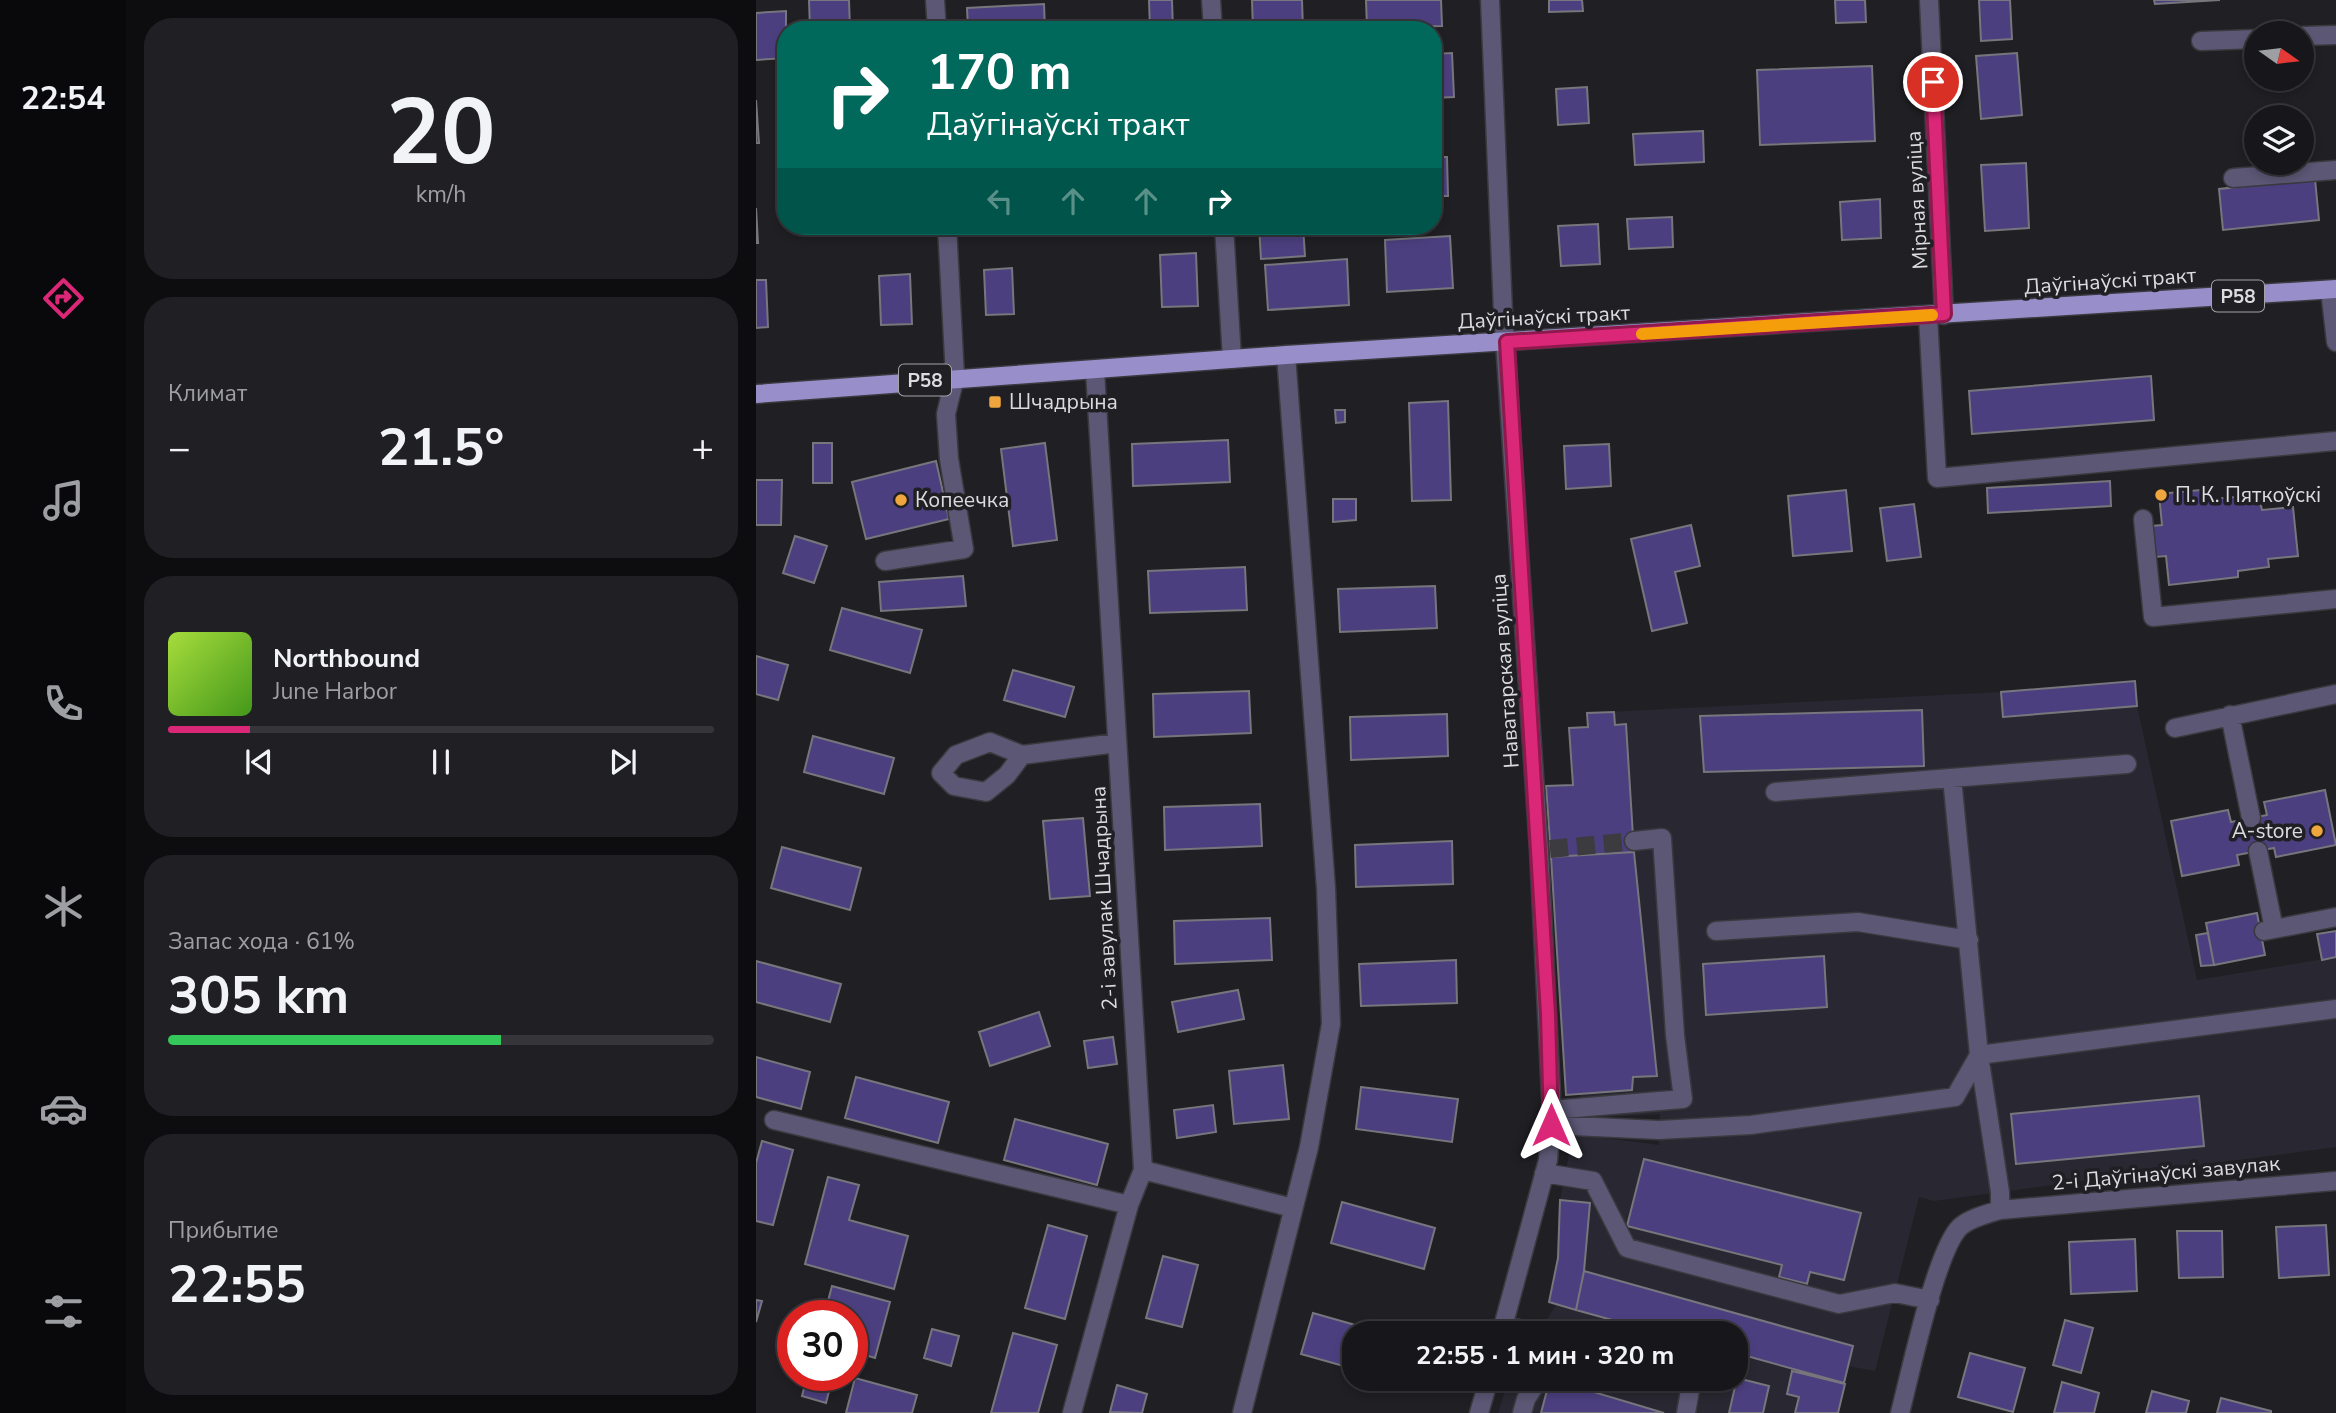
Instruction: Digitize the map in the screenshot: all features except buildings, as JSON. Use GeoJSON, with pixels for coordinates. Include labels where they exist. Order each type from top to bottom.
{"type":"FeatureCollection","features":[{"type":"Feature","properties":{"kind":"main road","name":"Даўгінаўскі тракт"},"geometry":{"type":"LineString","coordinates":[[756,394],[955,377],[1094,371],[1286,355],[2333,289]]}},
{"type":"Feature","properties":{"kind":"street"},"geometry":{"type":"LineString","coordinates":[[935,0],[936,21]]}},
{"type":"Feature","properties":{"kind":"street"},"geometry":{"type":"LineString","coordinates":[[1212,0],[1213,21]]}},
{"type":"Feature","properties":{"kind":"street","name":"Наватарская вуліца"},"geometry":{"type":"LineString","coordinates":[[1490,0],[1507,342],[1544,849],[1551,1118],[1545,1173],[1504,1321]]}},
{"type":"Feature","properties":{"kind":"street","name":"Мірная вуліца"},"geometry":{"type":"LineString","coordinates":[[1929,0],[1937,478],[2336,441]]}},
{"type":"Feature","properties":{"kind":"street"},"geometry":{"type":"LineString","coordinates":[[2314,36],[2336,35]]}},
{"type":"Feature","properties":{"kind":"street"},"geometry":{"type":"LineString","coordinates":[[2201,41],[2244,39]]}},
{"type":"Feature","properties":{"kind":"street"},"geometry":{"type":"LineString","coordinates":[[2233,178],[2336,170]]}},
{"type":"Feature","properties":{"kind":"street"},"geometry":{"type":"LineString","coordinates":[[885,561],[964,549],[949,459],[946,414],[955,377],[947,235]]}},
{"type":"Feature","properties":{"kind":"street"},"geometry":{"type":"LineString","coordinates":[[1225,235],[1232,359]]}},
{"type":"Feature","properties":{"kind":"street"},"geometry":{"type":"LineString","coordinates":[[2333,289],[2336,342]]}},
{"type":"Feature","properties":{"kind":"street"},"geometry":{"type":"LineString","coordinates":[[1242,1413],[1309,1147],[1331,1024],[1326,888],[1286,355]]}},
{"type":"Feature","properties":{"kind":"street","name":"2-і завулак Шчадрына"},"geometry":{"type":"LineString","coordinates":[[1072,1413],[1129,1206],[1143,1170],[1094,371]]}},
{"type":"Feature","properties":{"kind":"street"},"geometry":{"type":"LineString","coordinates":[[2143,519],[2153,617],[2336,599]]}},
{"type":"Feature","properties":{"kind":"street"},"geometry":{"type":"LineString","coordinates":[[2175,728],[2336,694]]}},
{"type":"Feature","properties":{"kind":"street"},"geometry":{"type":"LineString","coordinates":[[2230,715],[2251,818]]}},
{"type":"Feature","properties":{"kind":"street"},"geometry":{"type":"LineString","coordinates":[[1022,755],[1117,743]]}},
{"type":"Feature","properties":{"kind":"street"},"geometry":{"type":"LineString","coordinates":[[1774,792],[2127,764]]}},
{"type":"Feature","properties":{"kind":"street"},"geometry":{"type":"LineString","coordinates":[[1952,778],[1979,1055],[2000,1192],[2000,1210]]}},
{"type":"Feature","properties":{"kind":"street"},"geometry":{"type":"LineString","coordinates":[[1551,1118],[1683,1099],[1675,1035],[1662,838],[1634,841]]}},
{"type":"Feature","properties":{"kind":"street"},"geometry":{"type":"LineString","coordinates":[[2258,851],[2269,930],[2336,917]]}},
{"type":"Feature","properties":{"kind":"street"},"geometry":{"type":"LineString","coordinates":[[1716,931],[1858,922],[1969,940]]}},
{"type":"Feature","properties":{"kind":"street"},"geometry":{"type":"LineString","coordinates":[[1979,1055],[2336,1009]]}},
{"type":"Feature","properties":{"kind":"street"},"geometry":{"type":"LineString","coordinates":[[1551,1118],[1659,1130],[1751,1125],[1955,1097],[1979,1055]]}},
{"type":"Feature","properties":{"kind":"street"},"geometry":{"type":"LineString","coordinates":[[774,1120],[1129,1206]]}},
{"type":"Feature","properties":{"kind":"street"},"geometry":{"type":"LineString","coordinates":[[1143,1170],[1293,1208]]}},
{"type":"Feature","properties":{"kind":"street"},"geometry":{"type":"LineString","coordinates":[[1545,1173],[1593,1181],[1627,1248],[1839,1304],[1895,1293],[1930,1300]]}},
{"type":"Feature","properties":{"kind":"street","name":"2-і Даўгінаўскі завулак"},"geometry":{"type":"LineString","coordinates":[[1900,1413],[1941,1259],[1959,1228],[2000,1210],[2336,1181]]}},
{"type":"Feature","properties":{"kind":"street"},"geometry":{"type":"LineString","coordinates":[[1479,1413],[1485,1391]]}},
{"type":"Feature","properties":{"kind":"street"},"geometry":{"type":"LineString","coordinates":[[1522,1413],[1525,1399],[1531,1391]]}},
{"type":"Feature","properties":{"kind":"street"},"geometry":{"type":"LineString","coordinates":[[1686,1413],[1690,1391]]}},
{"type":"Feature","properties":{"kind":"shaded area"},"geometry":{"type":"Polygon","coordinates":[[[2135,681],[2137,706],[2197,980],[2336,957],[2336,1147],[1934,1201],[1919,1197],[1875,1371],[1848,1366],[1837,1413],[1498,1413],[1505,1391],[1748,1391],[1748,1321],[1546,1321],[1556,1305],[1549,1302],[1558,1257],[1560,1200],[1573,1134],[1659,1145],[1660,1114],[1582,1118],[1580,1094],[1566,1095],[1546,786],[1573,785],[1569,728],[1587,727],[1587,713],[2001,692],[2135,681]]]}},
{"type":"Feature","properties":{"kind":"tunnel"},"geometry":{"type":"LineString","coordinates":[[2251,818],[2258,851]]}},
{"type":"Feature","properties":{"kind":"tunnel"},"geometry":{"type":"LineString","coordinates":[[1550,849],[1634,841]]}},
{"type":"Feature","properties":{"kind":"slow traffic"},"geometry":{"type":"LineString","coordinates":[[1642,334],[1932,315]]}},
{"type":"Feature","properties":{"kind":"place","name":"Шчадрына"},"geometry":{"type":"Point","coordinates":[995,402]}},
{"type":"Feature","properties":{"kind":"place","name":"П. К. Пяткоўскі"},"geometry":{"type":"Point","coordinates":[2161,495]}},
{"type":"Feature","properties":{"kind":"place","name":"Копеечка"},"geometry":{"type":"Point","coordinates":[901,500]}},
{"type":"Feature","properties":{"kind":"place","name":"А-store"},"geometry":{"type":"Point","coordinates":[2317,831]}},
{"type":"Feature","properties":{"kind":"route"},"geometry":{"type":"LineString","coordinates":[[1551,1125],[1548,1014],[1507,342],[1944,314],[1933,82]]}}]}
